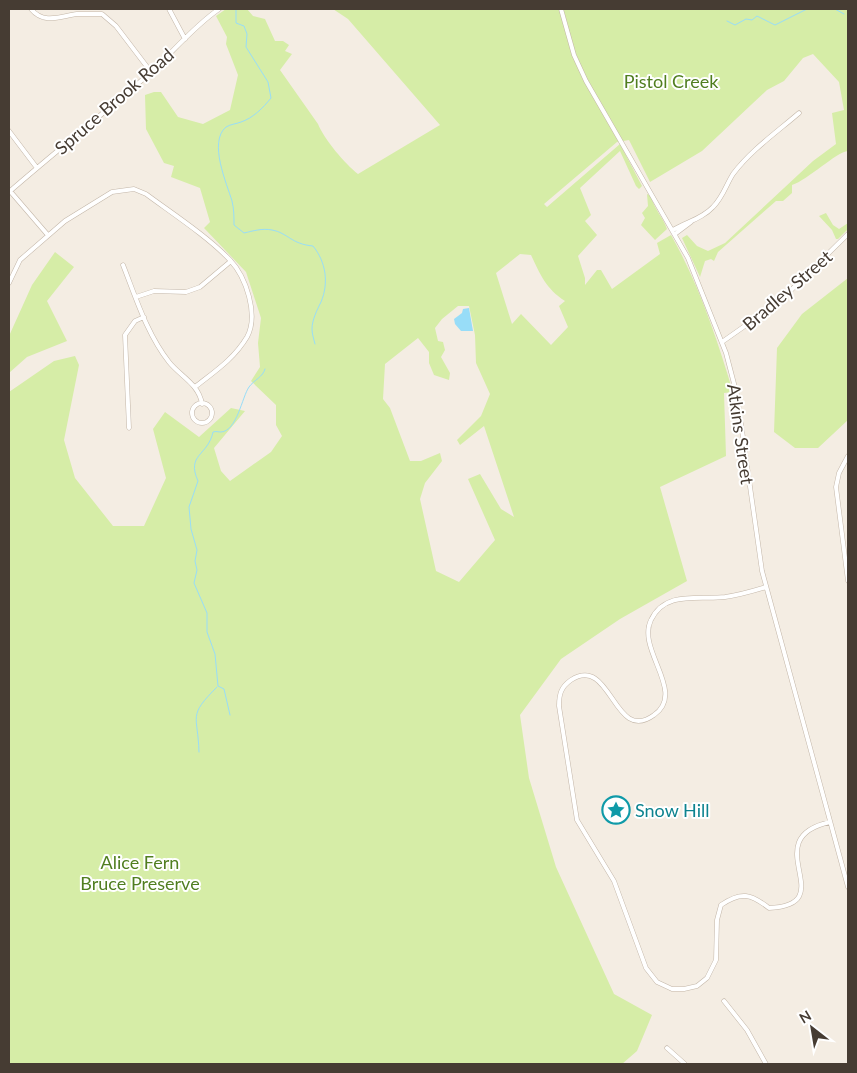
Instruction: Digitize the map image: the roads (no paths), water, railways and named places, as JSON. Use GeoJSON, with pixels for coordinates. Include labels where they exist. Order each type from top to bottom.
{"type":"FeatureCollection","features":[{"type":"Feature","properties":{"kind":"street"},"geometry":{"type":"LineString","coordinates":[[31,9],[51,20],[77,14],[102,14],[116,26],[151,72]]}},
{"type":"Feature","properties":{"kind":"street"},"geometry":{"type":"LineString","coordinates":[[169,9],[185,39]]}},
{"type":"Feature","properties":{"kind":"street","name":"Spruce Brook Road"},"geometry":{"type":"LineString","coordinates":[[9,192],[151,72],[219,9]]}},
{"type":"Feature","properties":{"kind":"street","name":"Atkins Street"},"geometry":{"type":"LineString","coordinates":[[560,9],[574,56],[586,82],[688,258],[722,342],[737,394],[748,484],[766,587],[843,872],[847,877],[848,887]]}},
{"type":"Feature","properties":{"kind":"street"},"geometry":{"type":"LineString","coordinates":[[674,232],[713,207],[724,193],[732,176],[746,159],[799,113]]}},
{"type":"Feature","properties":{"kind":"street"},"geometry":{"type":"LineString","coordinates":[[9,131],[37,168]]}},
{"type":"Feature","properties":{"kind":"street"},"geometry":{"type":"LineString","coordinates":[[9,283],[20,260],[47,234],[65,221],[112,192],[134,189],[146,194],[231,261],[248,292],[253,312],[248,336],[229,360],[195,387]]}},
{"type":"Feature","properties":{"kind":"street"},"geometry":{"type":"LineString","coordinates":[[9,192],[47,234]]}},
{"type":"Feature","properties":{"kind":"street","name":"Bradley Street"},"geometry":{"type":"LineString","coordinates":[[722,342],[779,302],[848,234]]}},
{"type":"Feature","properties":{"kind":"street"},"geometry":{"type":"LineString","coordinates":[[136,297],[154,291],[186,292],[200,287],[231,261]]}},
{"type":"Feature","properties":{"kind":"street"},"geometry":{"type":"LineString","coordinates":[[123,265],[153,338],[170,363],[195,387],[202,404],[208,406],[212,411],[209,420],[204,423],[195,420],[192,414],[194,408],[202,404]]}},
{"type":"Feature","properties":{"kind":"street"},"geometry":{"type":"LineString","coordinates":[[129,428],[125,335],[135,320],[144,317]]}},
{"type":"Feature","properties":{"kind":"street"},"geometry":{"type":"LineString","coordinates":[[848,456],[839,473],[836,486],[848,581]]}},
{"type":"Feature","properties":{"kind":"street"},"geometry":{"type":"LineString","coordinates":[[766,587],[723,597],[680,598],[667,602],[657,610],[650,620],[648,631],[666,690],[665,702],[659,712],[649,719],[637,722],[625,716],[605,686],[592,677],[579,676],[569,681],[560,692],[559,706],[576,816],[616,886],[649,973],[662,985],[678,990],[697,986],[711,972],[716,960],[717,920],[721,905],[732,897],[742,896],[753,897],[769,908],[788,905],[797,899],[802,887],[802,875],[796,854],[798,839],[808,828],[830,822]]}},
{"type":"Feature","properties":{"kind":"street"},"geometry":{"type":"LineString","coordinates":[[843,872],[848,870]]}},
{"type":"Feature","properties":{"kind":"street"},"geometry":{"type":"LineString","coordinates":[[724,1001],[747,1030],[766,1064]]}},
{"type":"Feature","properties":{"kind":"street"},"geometry":{"type":"LineString","coordinates":[[667,1048],[685,1064]]}},
{"type":"Feature","properties":{"kind":"water"},"geometry":{"type":"Polygon","coordinates":[[[469,308],[473,331],[461,331],[455,324],[454,319],[462,313],[463,309],[469,308]]]}},
{"type":"Feature","properties":{"kind":"waterway"},"geometry":{"type":"LineString","coordinates":[[236,9],[236,23],[244,26],[247,34],[246,47],[268,82],[271,98],[254,115],[226,127],[221,134],[219,142],[220,163],[233,204],[234,225],[244,233],[265,229],[277,231],[300,243],[313,246],[321,259],[325,273],[325,287],[312,326],[315,344]]}},
{"type":"Feature","properties":{"kind":"waterway"},"geometry":{"type":"LineString","coordinates":[[727,21],[735,25],[746,19],[752,20],[757,16],[775,25],[807,9]]}},
{"type":"Feature","properties":{"kind":"waterway"},"geometry":{"type":"LineString","coordinates":[[835,9],[844,14]]}},
{"type":"Feature","properties":{"kind":"waterway"},"geometry":{"type":"LineString","coordinates":[[230,715],[224,689],[218,686],[215,654],[207,632],[207,613],[194,583],[197,570],[195,561],[197,550],[191,529],[189,507],[198,481],[195,472],[196,460],[207,446],[213,432],[221,432],[231,426],[246,392],[265,369]]}},
{"type":"Feature","properties":{"kind":"waterway"},"geometry":{"type":"LineString","coordinates":[[199,752],[196,716],[201,704],[217,687]]}},
{"type":"Feature","properties":{"kind":"place","name":"Snow Hill"},"geometry":{"type":"Point","coordinates":[616,810]}},
{"type":"Feature","properties":{"kind":"park label","name":"Pistol Creek"},"geometry":{"type":"Point","coordinates":[671,81]}},
{"type":"Feature","properties":{"kind":"park label","name":"Alice Fern Bruce Preserve"},"geometry":{"type":"Point","coordinates":[140,872]}}]}
